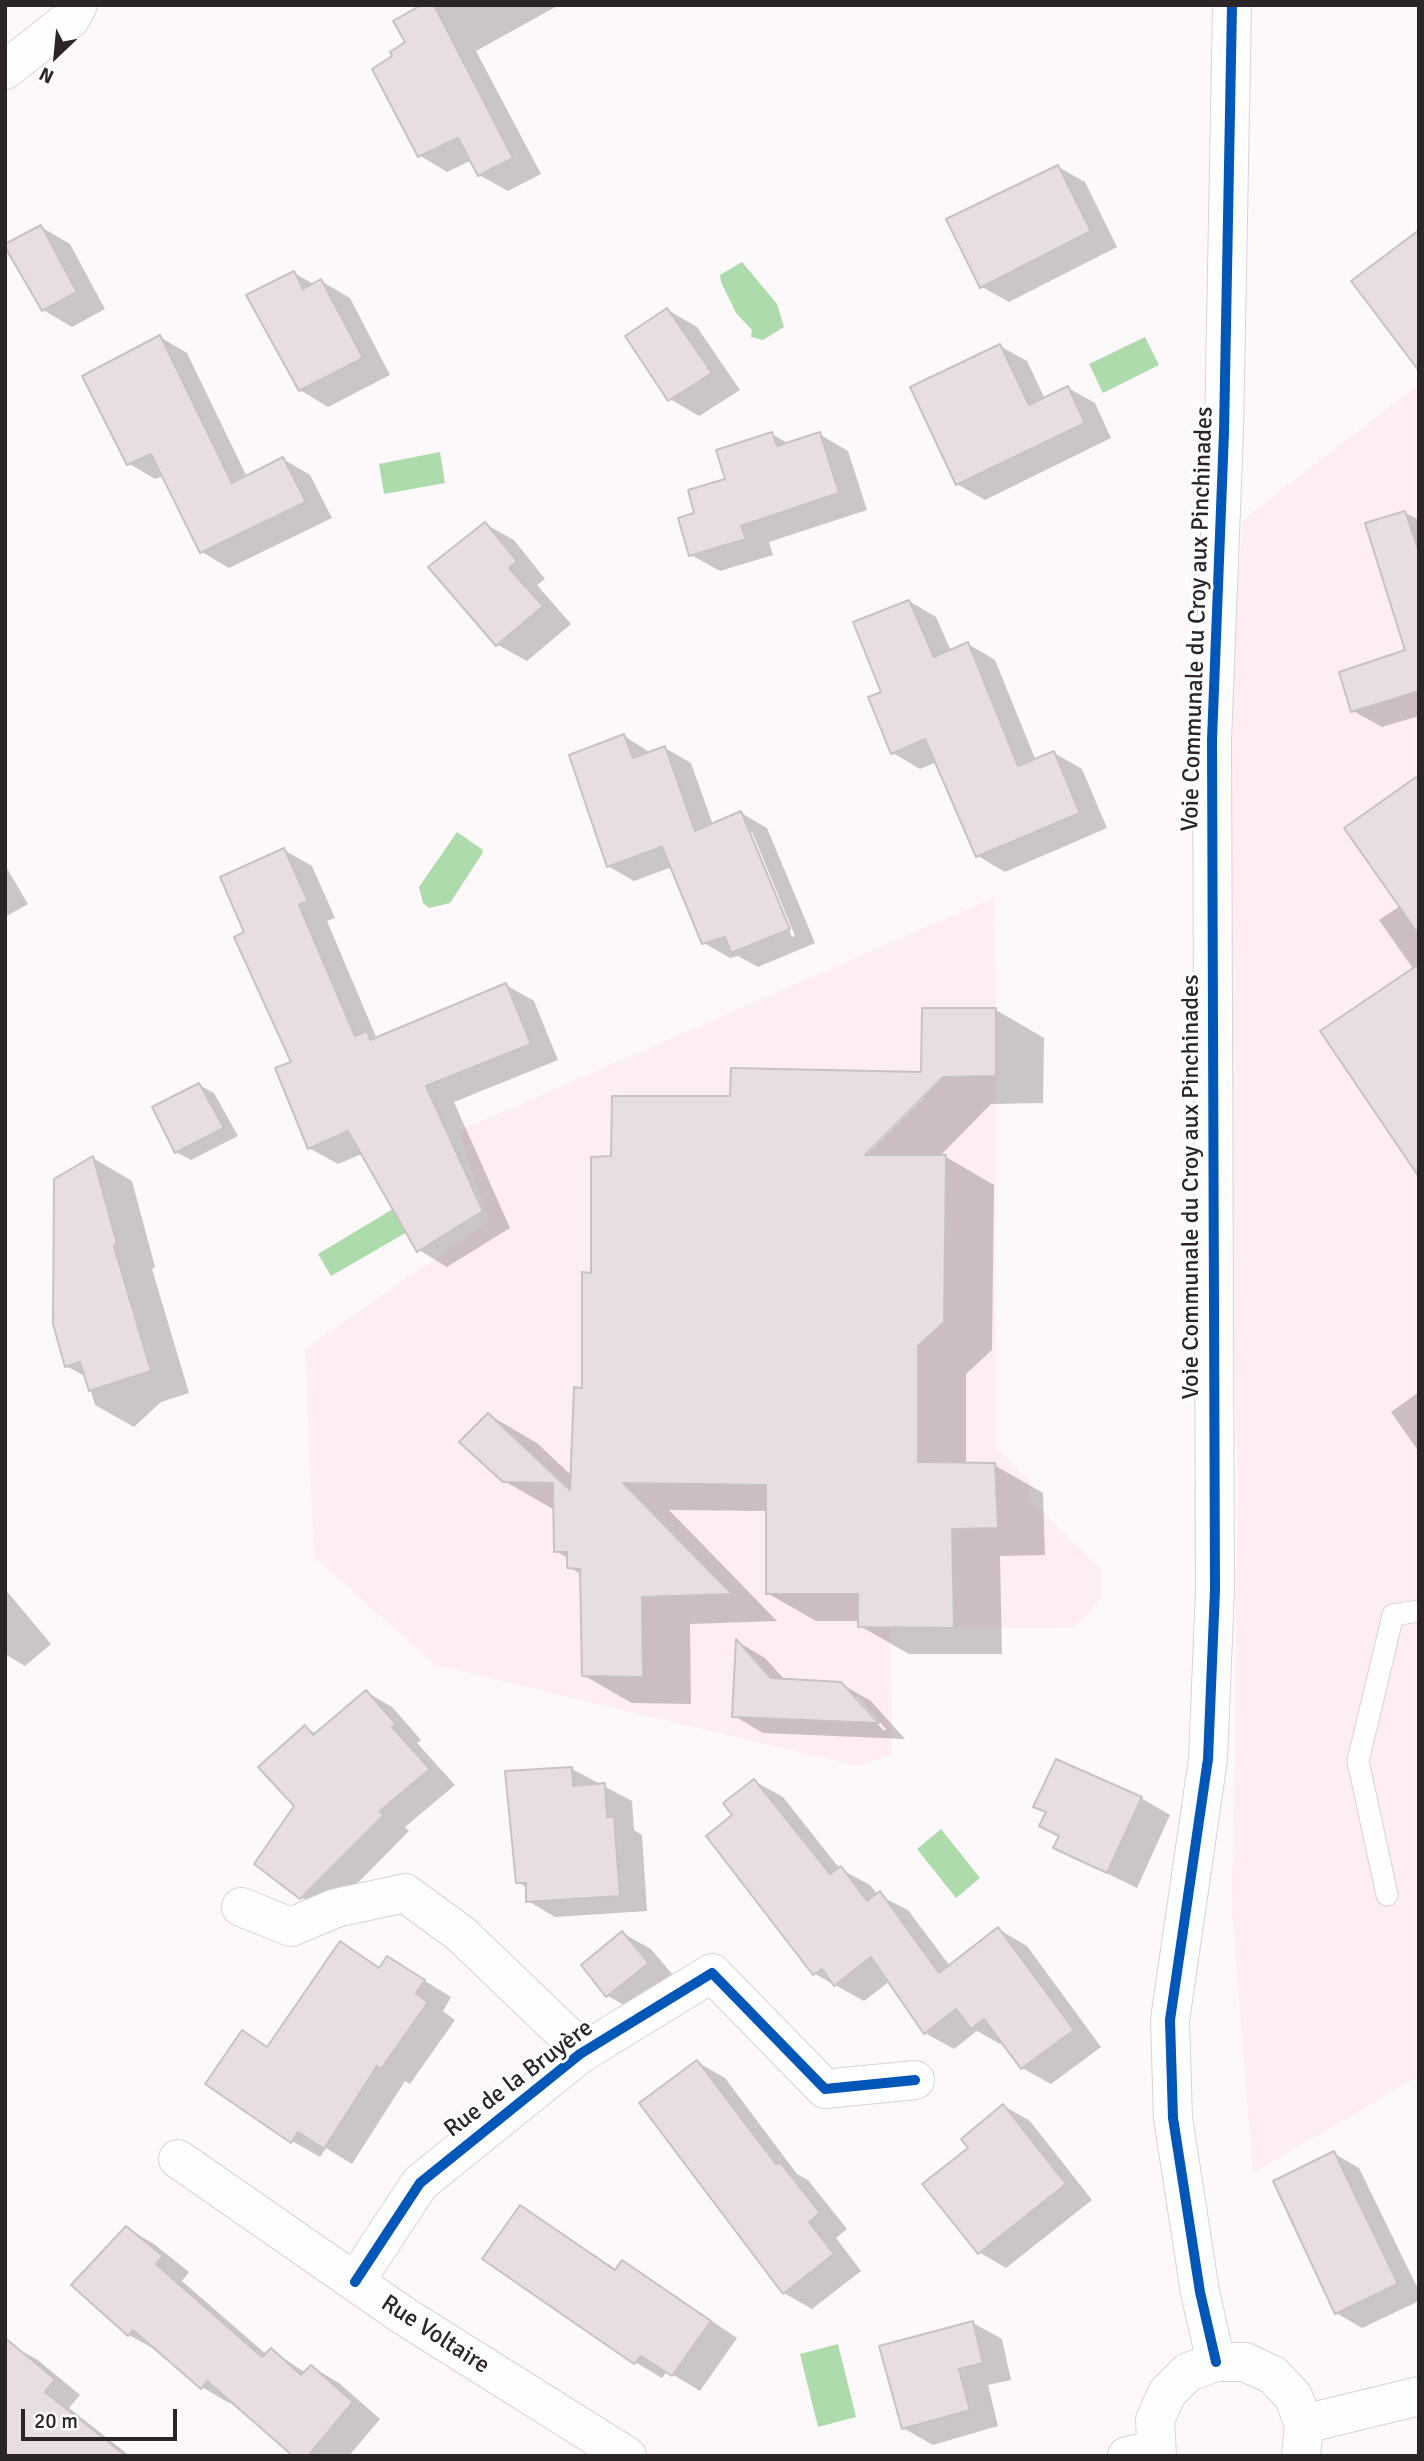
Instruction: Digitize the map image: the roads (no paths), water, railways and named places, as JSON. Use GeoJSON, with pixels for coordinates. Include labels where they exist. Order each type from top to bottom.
{"type":"FeatureCollection","features":[{"type":"Feature","properties":{"kind":"street"},"geometry":{"type":"LineString","coordinates":[[5,69],[70,19],[78,5]]}},
{"type":"Feature","properties":{"kind":"street","name":"Voie Communale du Croy aux Pinchinades"},"geometry":{"type":"LineString","coordinates":[[1216,2361],[1200,2291],[1173,2118],[1170,2020],[1208,1759],[1215,1590],[1212,740],[1224,432],[1232,5]]}},
{"type":"Feature","properties":{"kind":"street"},"geometry":{"type":"LineString","coordinates":[[241,1907],[291,1927],[336,1908],[405,1893],[461,1934],[584,2052]]}},
{"type":"Feature","properties":{"kind":"street","name":"Rue de la Bruyère"},"geometry":{"type":"LineString","coordinates":[[355,2282],[420,2183],[584,2052],[712,1973],[825,2089],[915,2080]]}},
{"type":"Feature","properties":{"kind":"street","name":"Rue Voltaire"},"geometry":{"type":"LineString","coordinates":[[178,2159],[603,2450]]}},
{"type":"Feature","properties":{"kind":"street"},"geometry":{"type":"LineString","coordinates":[[1146,2454],[1155,2420],[1167,2393],[1188,2372],[1216,2361],[1245,2362],[1273,2375],[1293,2396],[1302,2440],[1419,2396]]}},
{"type":"Feature","properties":{"kind":"lane"},"geometry":{"type":"LineString","coordinates":[[1387,1895],[1358,1761],[1393,1615],[1419,1611]]}}]}
